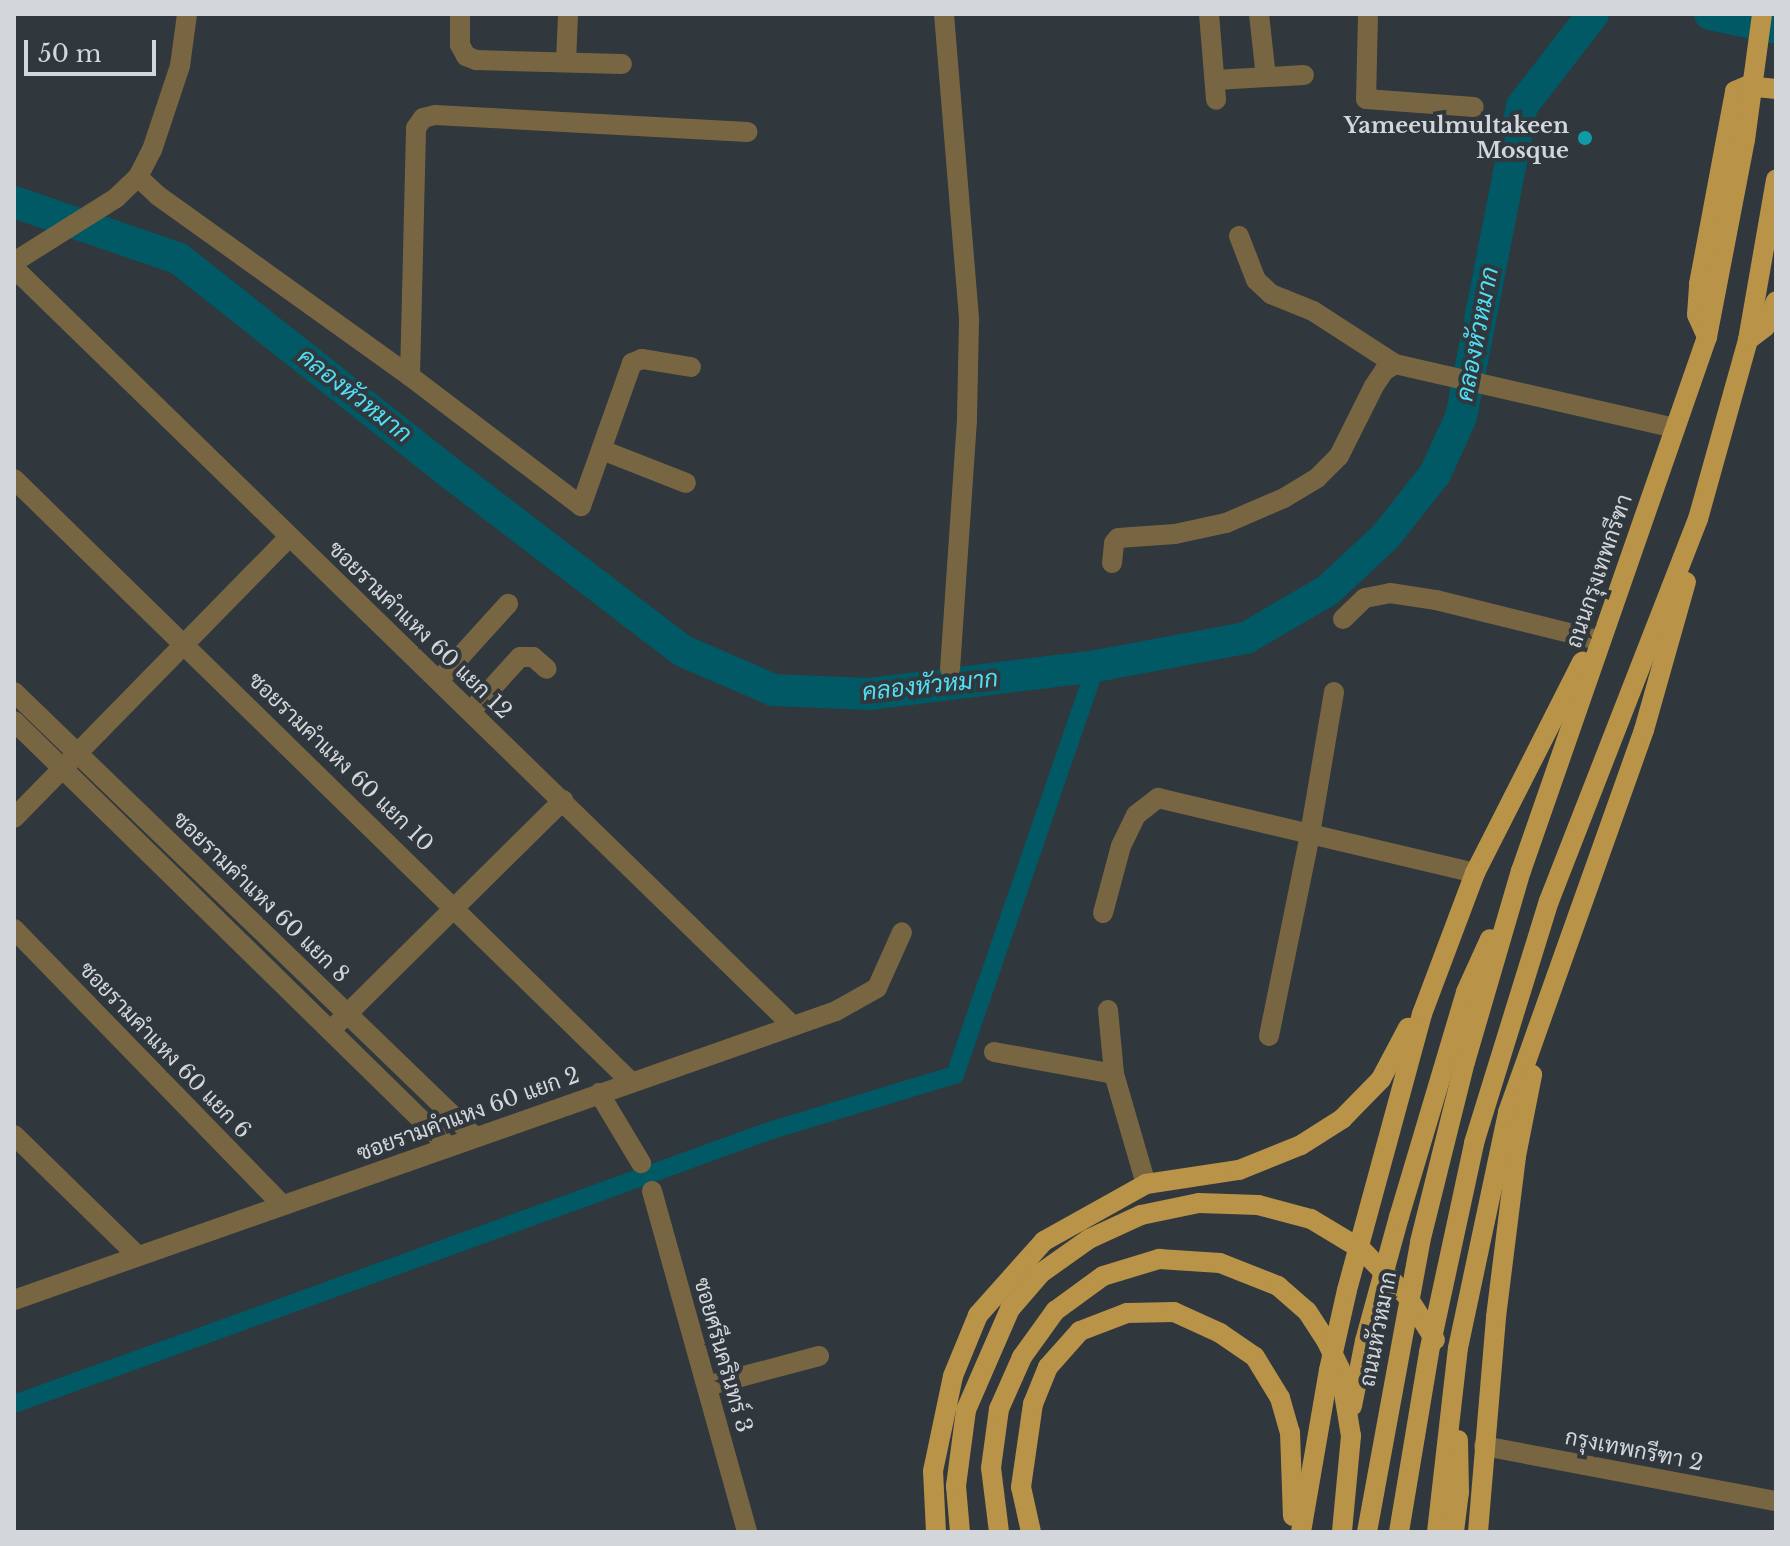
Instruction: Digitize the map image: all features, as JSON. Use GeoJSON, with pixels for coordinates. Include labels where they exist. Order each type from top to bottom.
{"type":"FeatureCollection","features":[{"type":"Feature","properties":{"kind":"main road","name":"ถนนกรุงเทพกรีฑา"},"geometry":{"type":"LineString","coordinates":[[1445,1136],[1521,871],[1707,337],[1745,140],[1762,14]]}},
{"type":"Feature","properties":{"kind":"main road"},"geometry":{"type":"LineString","coordinates":[[1707,337],[1697,315],[1699,284],[1735,91],[1747,86],[1776,89]]}},
{"type":"Feature","properties":{"kind":"main road"},"geometry":{"type":"LineString","coordinates":[[1437,1532],[1458,1348],[1473,1264],[1508,1112],[1668,656],[1698,519],[1748,340],[1776,179]]}},
{"type":"Feature","properties":{"kind":"main road"},"geometry":{"type":"LineString","coordinates":[[1748,340],[1765,327],[1776,301]]}},
{"type":"Feature","properties":{"kind":"main road"},"geometry":{"type":"LineString","coordinates":[[1399,1532],[1429,1352],[1474,1143],[1549,901],[1698,519]]}},
{"type":"Feature","properties":{"kind":"main road"},"geometry":{"type":"LineString","coordinates":[[1301,1532],[1329,1370],[1404,1070],[1449,937],[1475,873],[1613,602]]}},
{"type":"Feature","properties":{"kind":"main road"},"geometry":{"type":"LineString","coordinates":[[1328,1532],[1365,1341],[1399,1217],[1466,992],[1521,871]]}},
{"type":"Feature","properties":{"kind":"main road"},"geometry":{"type":"LineString","coordinates":[[936,1532],[933,1471],[939,1429],[953,1376],[978,1315],[1044,1241],[1146,1184],[1239,1170],[1301,1145],[1342,1119],[1381,1079],[1449,937]]}},
{"type":"Feature","properties":{"kind":"main road"},"geometry":{"type":"LineString","coordinates":[[1478,1532],[1484,1446],[1516,1156],[1549,1001]]}},
{"type":"Feature","properties":{"kind":"main road","name":"ถนนหัวหมาก"},"geometry":{"type":"LineString","coordinates":[[1367,1532],[1397,1355],[1445,1136]]}},
{"type":"Feature","properties":{"kind":"main road"},"geometry":{"type":"LineString","coordinates":[[960,1532],[956,1486],[966,1410],[1010,1309],[1041,1273],[1089,1239],[1141,1215],[1199,1203],[1258,1205],[1311,1219],[1361,1249],[1407,1296],[1440,1347],[1457,1409],[1459,1493],[1454,1532]]}},
{"type":"Feature","properties":{"kind":"main road"},"geometry":{"type":"LineString","coordinates":[[999,1532],[991,1468],[999,1409],[1022,1357],[1055,1311],[1103,1276],[1159,1259],[1220,1263],[1278,1286],[1307,1311],[1340,1369],[1351,1436],[1342,1532]]}},
{"type":"Feature","properties":{"kind":"main road"},"geometry":{"type":"LineString","coordinates":[[1031,1532],[1021,1487],[1033,1404],[1048,1367],[1080,1331],[1127,1313],[1174,1312],[1220,1333],[1255,1357],[1280,1398],[1290,1432],[1294,1470],[1292,1532]]}},
{"type":"Feature","properties":{"kind":"street"},"geometry":{"type":"LineString","coordinates":[[19,261],[116,198],[138,177],[152,150],[180,66],[187,14]]}},
{"type":"Feature","properties":{"kind":"street"},"geometry":{"type":"LineString","coordinates":[[460,14],[460,45],[466,56],[476,60],[622,64]]}},
{"type":"Feature","properties":{"kind":"street"},"geometry":{"type":"LineString","coordinates":[[566,62],[568,14]]}},
{"type":"Feature","properties":{"kind":"street"},"geometry":{"type":"LineString","coordinates":[[944,14],[969,321],[967,420],[950,668]]}},
{"type":"Feature","properties":{"kind":"street"},"geometry":{"type":"LineString","coordinates":[[1209,14],[1216,90],[1266,77],[1304,75]]}},
{"type":"Feature","properties":{"kind":"street"},"geometry":{"type":"LineString","coordinates":[[1259,14],[1266,77]]}},
{"type":"Feature","properties":{"kind":"street"},"geometry":{"type":"LineString","coordinates":[[1368,14],[1366,99],[1474,107]]}},
{"type":"Feature","properties":{"kind":"street"},"geometry":{"type":"LineString","coordinates":[[410,376],[416,128],[423,118],[451,116],[748,132]]}},
{"type":"Feature","properties":{"kind":"street"},"geometry":{"type":"LineString","coordinates":[[138,177],[157,195],[410,376],[581,506],[632,363],[642,359],[691,367]]}},
{"type":"Feature","properties":{"kind":"street"},"geometry":{"type":"LineString","coordinates":[[1239,236],[1256,280],[1271,294],[1313,311],[1395,364],[1674,428]]}},
{"type":"Feature","properties":{"kind":"street","name":"ซอยรามคำแหง 60 แยก 12"},"geometry":{"type":"LineString","coordinates":[[19,261],[289,537],[793,1026]]}},
{"type":"Feature","properties":{"kind":"street"},"geometry":{"type":"LineString","coordinates":[[1112,563],[1114,543],[1118,538],[1175,534],[1226,523],[1284,498],[1317,478],[1339,456],[1374,386],[1384,371],[1395,364]]}},
{"type":"Feature","properties":{"kind":"street"},"geometry":{"type":"LineString","coordinates":[[602,450],[686,483]]}},
{"type":"Feature","properties":{"kind":"street","name":"ซอยรามคำแหง 60 แยก 10"},"geometry":{"type":"LineString","coordinates":[[14,479],[631,1082]]}},
{"type":"Feature","properties":{"kind":"street"},"geometry":{"type":"LineString","coordinates":[[14,818],[289,537]]}},
{"type":"Feature","properties":{"kind":"street"},"geometry":{"type":"LineString","coordinates":[[1343,619],[1365,598],[1390,593],[1436,600],[1594,639]]}},
{"type":"Feature","properties":{"kind":"street"},"geometry":{"type":"LineString","coordinates":[[439,680],[508,604]]}},
{"type":"Feature","properties":{"kind":"street"},"geometry":{"type":"LineString","coordinates":[[471,711],[520,657],[533,657],[547,669]]}},
{"type":"Feature","properties":{"kind":"street","name":"ซอยรามคำแหง 60 แยก 8"},"geometry":{"type":"LineString","coordinates":[[14,692],[475,1137]]}},
{"type":"Feature","properties":{"kind":"street"},"geometry":{"type":"LineString","coordinates":[[1269,1036],[1310,834],[1334,692]]}},
{"type":"Feature","properties":{"kind":"street"},"geometry":{"type":"LineString","coordinates":[[14,721],[449,1147]]}},
{"type":"Feature","properties":{"kind":"street"},"geometry":{"type":"LineString","coordinates":[[1103,913],[1121,846],[1136,815],[1158,798],[1475,873]]}},
{"type":"Feature","properties":{"kind":"street"},"geometry":{"type":"LineString","coordinates":[[330,1031],[563,800]]}},
{"type":"Feature","properties":{"kind":"street"},"geometry":{"type":"LineString","coordinates":[[198,901],[213,885]]}},
{"type":"Feature","properties":{"kind":"street","name":"ซอยรามคำแหง 60 แยก 6"},"geometry":{"type":"LineString","coordinates":[[14,929],[282,1205]]}},
{"type":"Feature","properties":{"kind":"street","name":"ซอยรามคำแหง 60 แยก 2"},"geometry":{"type":"LineString","coordinates":[[14,1300],[836,1011],[877,988],[902,932]]}},
{"type":"Feature","properties":{"kind":"street"},"geometry":{"type":"LineString","coordinates":[[1108,1010],[1114,1074],[1146,1184]]}},
{"type":"Feature","properties":{"kind":"street"},"geometry":{"type":"LineString","coordinates":[[994,1052],[1114,1074]]}},
{"type":"Feature","properties":{"kind":"street"},"geometry":{"type":"LineString","coordinates":[[599,1093],[641,1163]]}},
{"type":"Feature","properties":{"kind":"street"},"geometry":{"type":"LineString","coordinates":[[14,1135],[138,1256]]}},
{"type":"Feature","properties":{"kind":"street","name":"ซอยศรีนครินทร์ 3"},"geometry":{"type":"LineString","coordinates":[[652,1191],[747,1532]]}},
{"type":"Feature","properties":{"kind":"street"},"geometry":{"type":"LineString","coordinates":[[707,1386],[819,1356]]}},
{"type":"Feature","properties":{"kind":"street","name":"กรุงเทพกรีฑา 2"},"geometry":{"type":"LineString","coordinates":[[1484,1446],[1776,1501]]}},
{"type":"Feature","properties":{"kind":"waterway","name":"คลองหัวหมาก"},"geometry":{"type":"LineString","coordinates":[[14,202],[178,258],[446,470],[683,651],[773,690],[869,694],[1096,666],[1246,638],[1328,590],[1385,537],[1435,474],[1461,417],[1522,106],[1593,14]]}},
{"type":"Feature","properties":{"kind":"waterway","name":"คลองหัวหมาก"},"geometry":{"type":"LineString","coordinates":[[1710,14],[1776,28]]}},
{"type":"Feature","properties":{"kind":"waterway"},"geometry":{"type":"LineString","coordinates":[[14,1404],[769,1131],[955,1075],[1096,666]]}},
{"type":"Feature","properties":{"kind":"place","name":"Yameeulmultakeen Mosque"},"geometry":{"type":"Point","coordinates":[1585,138]}}]}
